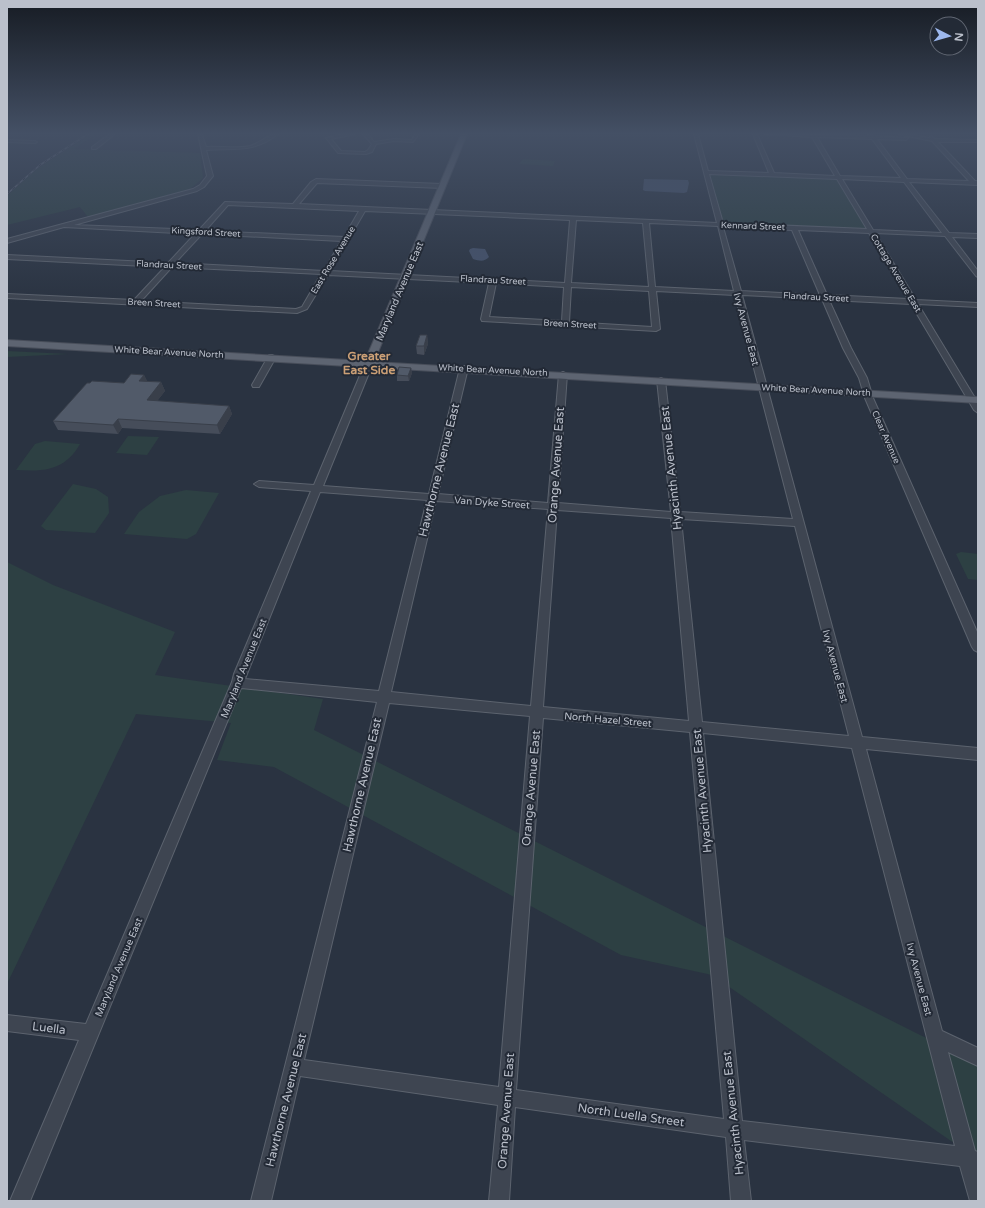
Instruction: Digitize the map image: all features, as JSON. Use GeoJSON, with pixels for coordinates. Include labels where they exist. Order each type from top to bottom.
{"type":"FeatureCollection","features":[{"type":"Feature","properties":{"kind":"main road","name":"Maryland Avenue East"},"geometry":{"type":"LineString","coordinates":[[369,363],[440,190]]}},
{"type":"Feature","properties":{"kind":"main road","name":"White Bear Avenue North"},"geometry":{"type":"LineString","coordinates":[[7,343],[464,368],[975,400]]}},
{"type":"Feature","properties":{"kind":"street"},"geometry":{"type":"LineString","coordinates":[[7,241],[195,190]]}},
{"type":"Feature","properties":{"kind":"street"},"geometry":{"type":"LineString","coordinates":[[295,206],[308,190]]}},
{"type":"Feature","properties":{"kind":"street","name":"Ivy Avenue East"},"geometry":{"type":"LineString","coordinates":[[711,190],[798,523],[936,1038],[973,1160],[978,1197]]}},
{"type":"Feature","properties":{"kind":"street","name":"Cottage Avenue East"},"geometry":{"type":"LineString","coordinates":[[846,190],[913,302],[975,400],[978,410]]}},
{"type":"Feature","properties":{"kind":"street"},"geometry":{"type":"LineString","coordinates":[[913,190],[978,275]]}},
{"type":"Feature","properties":{"kind":"street","name":"Kennard Street"},"geometry":{"type":"LineString","coordinates":[[201,232],[227,203],[978,236]]}},
{"type":"Feature","properties":{"kind":"street","name":"East Rose Avenue"},"geometry":{"type":"LineString","coordinates":[[302,310],[305,308],[363,209]]}},
{"type":"Feature","properties":{"kind":"street"},"geometry":{"type":"LineString","coordinates":[[565,323],[573,218]]}},
{"type":"Feature","properties":{"kind":"street"},"geometry":{"type":"LineString","coordinates":[[646,221],[652,289]]}},
{"type":"Feature","properties":{"kind":"street","name":"Kingsford Street"},"geometry":{"type":"LineString","coordinates":[[66,226],[346,239]]}},
{"type":"Feature","properties":{"kind":"street","name":"Clear Avenue"},"geometry":{"type":"LineString","coordinates":[[794,228],[847,348],[857,366],[880,424],[978,647]]}},
{"type":"Feature","properties":{"kind":"street"},"geometry":{"type":"LineString","coordinates":[[136,302],[201,232]]}},
{"type":"Feature","properties":{"kind":"street","name":"Flandrau Street"},"geometry":{"type":"LineString","coordinates":[[7,257],[978,305]]}},
{"type":"Feature","properties":{"kind":"street","name":"Breen Street"},"geometry":{"type":"LineString","coordinates":[[493,280],[485,319],[656,329],[652,289]]}},
{"type":"Feature","properties":{"kind":"street","name":"Breen Street"},"geometry":{"type":"LineString","coordinates":[[7,296],[297,311],[302,310]]}},
{"type":"Feature","properties":{"kind":"street"},"geometry":{"type":"LineString","coordinates":[[256,385],[272,357]]}},
{"type":"Feature","properties":{"kind":"street","name":"Maryland Avenue East"},"geometry":{"type":"LineString","coordinates":[[20,1201],[232,694],[238,683],[240,674],[369,363]]}},
{"type":"Feature","properties":{"kind":"street","name":"Hawthorne Avenue East"},"geometry":{"type":"LineString","coordinates":[[261,1201],[295,1067],[383,697],[464,368]]}},
{"type":"Feature","properties":{"kind":"street","name":"Orange Avenue East"},"geometry":{"type":"LineString","coordinates":[[499,1201],[563,374]]}},
{"type":"Feature","properties":{"kind":"street","name":"Hyacinth Avenue East"},"geometry":{"type":"LineString","coordinates":[[661,380],[676,516],[741,1201]]}},
{"type":"Feature","properties":{"kind":"street","name":"Van Dyke Street"},"geometry":{"type":"LineString","coordinates":[[259,484],[676,516],[798,523]]}},
{"type":"Feature","properties":{"kind":"street","name":"North Hazel Street"},"geometry":{"type":"LineString","coordinates":[[238,683],[978,754]]}},
{"type":"Feature","properties":{"kind":"street","name":"Luella"},"geometry":{"type":"LineString","coordinates":[[7,1023],[90,1033]]}},
{"type":"Feature","properties":{"kind":"street"},"geometry":{"type":"LineString","coordinates":[[936,1038],[978,1057]]}},
{"type":"Feature","properties":{"kind":"street","name":"North Luella Street"},"geometry":{"type":"LineString","coordinates":[[295,1067],[507,1099],[973,1160]]}},
{"type":"Feature","properties":{"kind":"shaded area"},"geometry":{"type":"Polygon","coordinates":[[[13,190],[185,190],[88,217],[80,207],[7,225],[7,197],[13,190]]]}},
{"type":"Feature","properties":{"kind":"shaded area"},"geometry":{"type":"Polygon","coordinates":[[[711,190],[845,190],[867,231],[719,224],[711,190]]]}},
{"type":"Feature","properties":{"kind":"shaded area"},"geometry":{"type":"Polygon","coordinates":[[[7,351],[68,354],[7,357],[7,351]]]}},
{"type":"Feature","properties":{"kind":"shaded area"},"geometry":{"type":"Polygon","coordinates":[[[128,436],[159,437],[147,455],[116,453],[128,436]]]}},
{"type":"Feature","properties":{"kind":"shaded area"},"geometry":{"type":"Polygon","coordinates":[[[45,441],[80,444],[70,457],[56,466],[44,470],[16,470],[35,444],[45,441]]]}},
{"type":"Feature","properties":{"kind":"shaded area"},"geometry":{"type":"Polygon","coordinates":[[[73,484],[96,489],[108,497],[109,513],[95,533],[46,530],[41,526],[73,484]]]}},
{"type":"Feature","properties":{"kind":"shaded area"},"geometry":{"type":"Polygon","coordinates":[[[186,490],[219,493],[196,534],[187,539],[124,534],[139,512],[160,496],[186,490]]]}},
{"type":"Feature","properties":{"kind":"shaded area"},"geometry":{"type":"Polygon","coordinates":[[[961,552],[978,554],[978,580],[968,579],[956,554],[961,552]]]}},
{"type":"Feature","properties":{"kind":"shaded area"},"geometry":{"type":"Polygon","coordinates":[[[7,562],[53,585],[175,632],[155,675],[323,699],[314,730],[920,1035],[978,1061],[978,1153],[951,1141],[712,975],[621,955],[274,767],[217,760],[231,723],[136,714],[7,984],[7,562]]]}},
{"type":"Feature","properties":{"kind":"water"},"geometry":{"type":"Polygon","coordinates":[[[644,190],[687,190],[684,193],[644,190]]]}},
{"type":"Feature","properties":{"kind":"water"},"geometry":{"type":"Polygon","coordinates":[[[473,248],[485,249],[489,257],[482,261],[473,259],[469,251],[473,248]]]}},
{"type":"Feature","properties":{"kind":"building"},"geometry":{"type":"Polygon","coordinates":[[[420,335],[427,335],[424,346],[416,346],[420,335]]]}},
{"type":"Feature","properties":{"kind":"building"},"geometry":{"type":"Polygon","coordinates":[[[399,367],[411,368],[408,376],[397,375],[399,367]]]}},
{"type":"Feature","properties":{"kind":"building"},"geometry":{"type":"Polygon","coordinates":[[[131,374],[144,375],[139,381],[161,382],[147,400],[229,406],[217,425],[118,419],[113,425],[53,421],[87,383],[92,381],[124,383],[131,374]]]}},
{"type":"Feature","properties":{"kind":"railway"},"geometry":{"type":"LineString","coordinates":[[7,194],[11,190]]}},
{"type":"Feature","properties":{"kind":"district","name":"Greater East Side"},"geometry":{"type":"Point","coordinates":[369,363]}}]}
